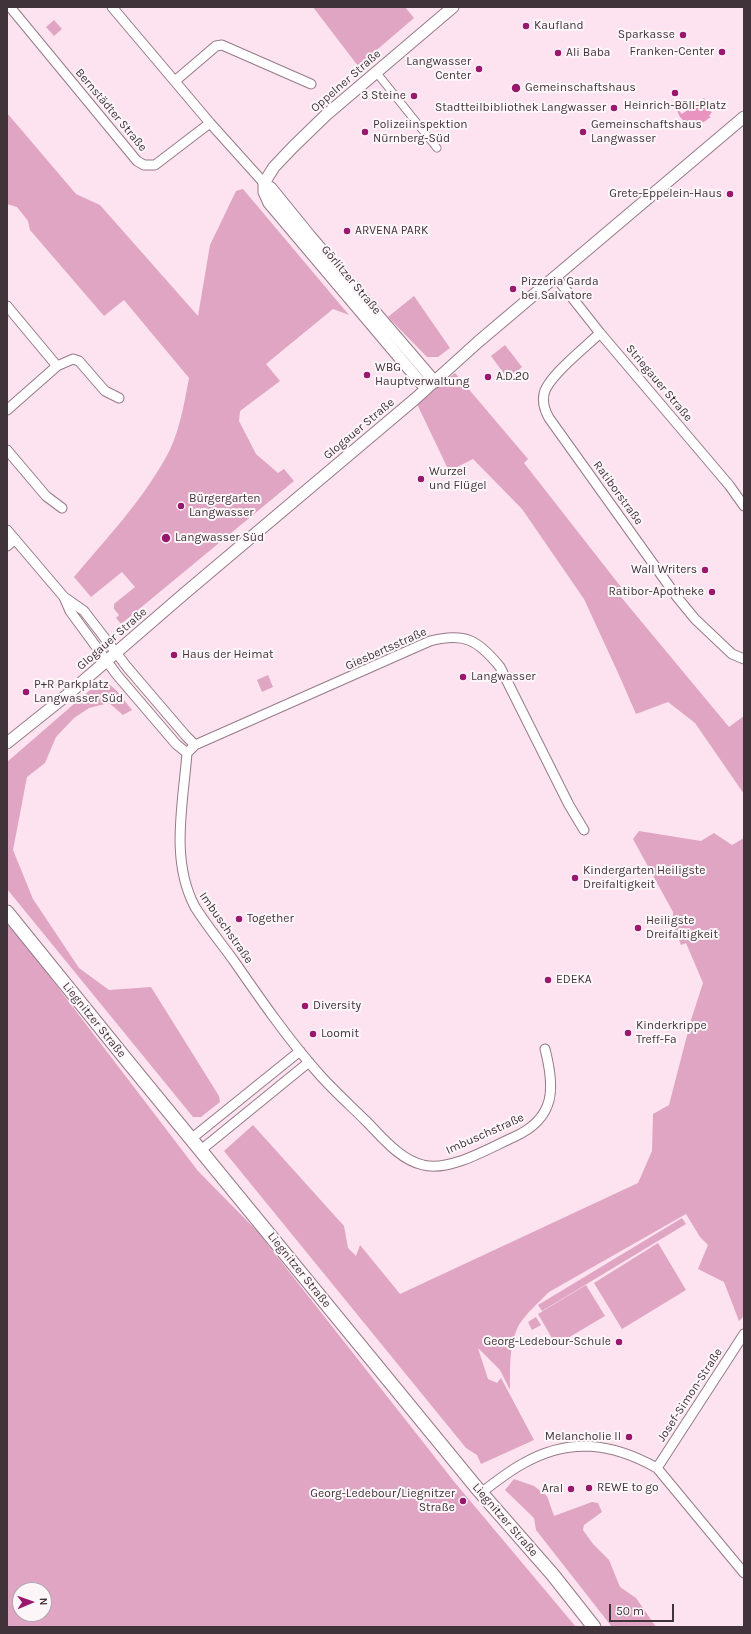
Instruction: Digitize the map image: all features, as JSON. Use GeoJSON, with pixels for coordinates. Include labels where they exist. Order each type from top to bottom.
{"type":"FeatureCollection","features":[{"type":"Feature","properties":{"kind":"main road","name":"Liegnitzer Straße"},"geometry":{"type":"LineString","coordinates":[[7,912],[481,1493],[553,1576],[594,1627]]}},
{"type":"Feature","properties":{"kind":"street","name":"Bernstädter Straße"},"geometry":{"type":"LineString","coordinates":[[10,7],[137,161],[144,165],[155,165],[210,123]]}},
{"type":"Feature","properties":{"kind":"street","name":"Görlitzer Straße"},"geometry":{"type":"LineString","coordinates":[[112,7],[210,123],[264,183],[271,188],[310,236],[435,382]]}},
{"type":"Feature","properties":{"kind":"street","name":"Oppelner Straße"},"geometry":{"type":"LineString","coordinates":[[264,183],[274,167],[306,134],[453,7]]}},
{"type":"Feature","properties":{"kind":"street"},"geometry":{"type":"LineString","coordinates":[[175,81],[216,46],[222,45],[311,84]]}},
{"type":"Feature","properties":{"kind":"street"},"geometry":{"type":"LineString","coordinates":[[376,72],[437,148]]}},
{"type":"Feature","properties":{"kind":"street","name":"Glogauer Straße"},"geometry":{"type":"LineString","coordinates":[[7,743],[435,382],[478,342],[744,117]]}},
{"type":"Feature","properties":{"kind":"street","name":"Görlitzer Straße"},"geometry":{"type":"LineString","coordinates":[[264,183],[264,192],[269,203],[426,389]]}},
{"type":"Feature","properties":{"kind":"street","name":"Striegauer Straße"},"geometry":{"type":"LineString","coordinates":[[555,276],[600,333],[729,485],[744,506]]}},
{"type":"Feature","properties":{"kind":"street"},"geometry":{"type":"LineString","coordinates":[[7,306],[57,366]]}},
{"type":"Feature","properties":{"kind":"street","name":"Ratiborstraße"},"geometry":{"type":"LineString","coordinates":[[600,333],[551,380],[544,394],[544,407],[549,418],[677,597],[695,619],[714,638],[732,654],[744,659]]}},
{"type":"Feature","properties":{"kind":"street"},"geometry":{"type":"LineString","coordinates":[[7,410],[57,366],[73,359],[80,361],[105,391],[119,398]]}},
{"type":"Feature","properties":{"kind":"street"},"geometry":{"type":"LineString","coordinates":[[7,450],[46,496],[62,508]]}},
{"type":"Feature","properties":{"kind":"street"},"geometry":{"type":"LineString","coordinates":[[7,530],[64,597],[84,611],[127,667],[161,708],[195,745],[187,754],[176,744],[117,675],[70,610],[64,597]]}},
{"type":"Feature","properties":{"kind":"street"},"geometry":{"type":"LineString","coordinates":[[7,546],[15,540]]}},
{"type":"Feature","properties":{"kind":"street","name":"Giesbertsstraße"},"geometry":{"type":"LineString","coordinates":[[195,745],[430,641],[455,637],[478,643],[500,666],[584,830]]}},
{"type":"Feature","properties":{"kind":"street","name":"Imbuschstraße"},"geometry":{"type":"LineString","coordinates":[[187,754],[179,851],[182,873],[189,896],[200,914],[300,1052],[320,1075],[394,1148],[414,1162],[433,1167],[455,1163],[532,1127],[543,1115],[548,1104],[551,1073],[545,1048]]}},
{"type":"Feature","properties":{"kind":"street"},"geometry":{"type":"LineString","coordinates":[[191,1139],[300,1052]]}},
{"type":"Feature","properties":{"kind":"street"},"geometry":{"type":"LineString","coordinates":[[201,1150],[309,1062]]}},
{"type":"Feature","properties":{"kind":"street","name":"Josef-Simon-Straße"},"geometry":{"type":"LineString","coordinates":[[657,1468],[744,1334]]}},
{"type":"Feature","properties":{"kind":"street"},"geometry":{"type":"LineString","coordinates":[[481,1493],[524,1463],[564,1448],[596,1446],[613,1449],[635,1456],[657,1468],[744,1572]]}},
{"type":"Feature","properties":{"kind":"shaded area"},"geometry":{"type":"Polygon","coordinates":[[[313,7],[405,7],[414,18],[358,66],[313,7]]]}},
{"type":"Feature","properties":{"kind":"shaded area"},"geometry":{"type":"Polygon","coordinates":[[[54,20],[62,29],[54,36],[46,27],[54,20]]]}},
{"type":"Feature","properties":{"kind":"shaded area"},"geometry":{"type":"Polygon","coordinates":[[[704,98],[708,102],[709,111],[712,112],[709,116],[711,118],[694,125],[685,122],[677,109],[682,114],[704,98]]]}},
{"type":"Feature","properties":{"kind":"shaded area","name":"Bürgergarten Langwasser"},"geometry":{"type":"Polygon","coordinates":[[[7,113],[76,194],[100,205],[198,316],[210,245],[236,191],[243,189],[349,315],[333,309],[266,364],[280,381],[240,411],[239,421],[256,454],[278,473],[284,469],[294,481],[121,624],[116,618],[119,615],[114,609],[114,604],[135,587],[122,572],[91,597],[74,577],[111,534],[156,475],[174,440],[183,409],[189,378],[124,300],[104,316],[30,230],[28,221],[17,207],[7,204],[7,113]]]}},
{"type":"Feature","properties":{"kind":"shaded area"},"geometry":{"type":"Polygon","coordinates":[[[414,296],[450,348],[438,357],[427,357],[388,317],[414,296]]]}},
{"type":"Feature","properties":{"kind":"shaded area"},"geometry":{"type":"Polygon","coordinates":[[[505,345],[522,367],[508,379],[491,356],[505,345]]]}},
{"type":"Feature","properties":{"kind":"shaded area"},"geometry":{"type":"Polygon","coordinates":[[[455,373],[528,459],[524,463],[621,587],[616,591],[729,727],[744,716],[744,794],[695,723],[668,702],[636,714],[584,599],[522,509],[473,459],[449,471],[417,404],[455,373]]]}},
{"type":"Feature","properties":{"kind":"shaded area"},"geometry":{"type":"Polygon","coordinates":[[[268,675],[273,687],[262,692],[257,680],[268,675]]]}},
{"type":"Feature","properties":{"kind":"shaded area"},"geometry":{"type":"Polygon","coordinates":[[[105,681],[116,690],[132,710],[123,715],[109,703],[89,708],[74,718],[56,737],[45,763],[27,777],[13,850],[33,899],[79,968],[109,990],[151,987],[219,1096],[220,1102],[201,1117],[193,1117],[7,889],[7,762],[97,684],[105,681]]]}},
{"type":"Feature","properties":{"kind":"shaded area"},"geometry":{"type":"Polygon","coordinates":[[[639,831],[701,841],[714,833],[732,845],[744,838],[744,1316],[739,1321],[724,1282],[698,1269],[708,1245],[700,1237],[686,1214],[549,1292],[536,1304],[519,1324],[514,1336],[510,1359],[510,1390],[500,1370],[478,1348],[488,1379],[497,1383],[501,1378],[534,1440],[481,1464],[477,1455],[466,1448],[224,1151],[253,1125],[344,1226],[348,1248],[356,1256],[360,1245],[400,1294],[638,1183],[652,1151],[653,1114],[669,1105],[691,1020],[703,983],[686,943],[681,945],[673,924],[673,912],[633,839],[639,831]]]}},
{"type":"Feature","properties":{"kind":"shaded area"},"geometry":{"type":"Polygon","coordinates":[[[7,924],[40,964],[198,1171],[257,1231],[456,1484],[576,1627],[7,1627],[7,924]]]}},
{"type":"Feature","properties":{"kind":"shaded area"},"geometry":{"type":"Polygon","coordinates":[[[682,1218],[686,1224],[542,1311],[538,1305],[682,1218]]]}},
{"type":"Feature","properties":{"kind":"shaded area"},"geometry":{"type":"Polygon","coordinates":[[[658,1243],[686,1290],[622,1329],[594,1283],[658,1243]]]}},
{"type":"Feature","properties":{"kind":"shaded area"},"geometry":{"type":"Polygon","coordinates":[[[586,1285],[605,1316],[556,1345],[538,1314],[586,1285]]]}},
{"type":"Feature","properties":{"kind":"shaded area"},"geometry":{"type":"Polygon","coordinates":[[[536,1317],[541,1325],[532,1330],[528,1322],[536,1317]]]}},
{"type":"Feature","properties":{"kind":"shaded area"},"geometry":{"type":"Polygon","coordinates":[[[514,1479],[534,1486],[547,1496],[554,1516],[592,1502],[598,1503],[602,1512],[584,1525],[583,1530],[593,1544],[609,1560],[620,1587],[636,1598],[656,1627],[612,1627],[536,1530],[534,1518],[505,1490],[514,1479]]]}},
{"type":"Feature","properties":{"kind":"place","name":"Kaufland"},"geometry":{"type":"Point","coordinates":[526,26]}},
{"type":"Feature","properties":{"kind":"place","name":"Sparkasse"},"geometry":{"type":"Point","coordinates":[683,35]}},
{"type":"Feature","properties":{"kind":"place","name":"Franken-Center"},"geometry":{"type":"Point","coordinates":[722,52]}},
{"type":"Feature","properties":{"kind":"place","name":"Ali Baba"},"geometry":{"type":"Point","coordinates":[558,53]}},
{"type":"Feature","properties":{"kind":"place","name":"Langwasser Center"},"geometry":{"type":"Point","coordinates":[479,69]}},
{"type":"Feature","properties":{"kind":"place","name":"Gemeinschaftshaus"},"geometry":{"type":"Point","coordinates":[516,88]}},
{"type":"Feature","properties":{"kind":"place","name":"Heinrich-Böll-Platz"},"geometry":{"type":"Point","coordinates":[675,93]}},
{"type":"Feature","properties":{"kind":"place","name":"3 Steine"},"geometry":{"type":"Point","coordinates":[414,96]}},
{"type":"Feature","properties":{"kind":"place","name":"Stadtteilbibliothek Langwasser"},"geometry":{"type":"Point","coordinates":[614,108]}},
{"type":"Feature","properties":{"kind":"place","name":"Polizeiinspektion Nürnberg-Süd"},"geometry":{"type":"Point","coordinates":[365,132]}},
{"type":"Feature","properties":{"kind":"place","name":"Gemeinschaftshaus Langwasser"},"geometry":{"type":"Point","coordinates":[583,132]}},
{"type":"Feature","properties":{"kind":"place","name":"Grete-Eppelein-Haus"},"geometry":{"type":"Point","coordinates":[730,194]}},
{"type":"Feature","properties":{"kind":"place","name":"ARVENA PARK"},"geometry":{"type":"Point","coordinates":[347,231]}},
{"type":"Feature","properties":{"kind":"place","name":"Pizzeria Garda bei Salvatore"},"geometry":{"type":"Point","coordinates":[513,289]}},
{"type":"Feature","properties":{"kind":"place","name":"WBG Hauptverwaltung"},"geometry":{"type":"Point","coordinates":[367,375]}},
{"type":"Feature","properties":{"kind":"place","name":"A.D.20"},"geometry":{"type":"Point","coordinates":[488,377]}},
{"type":"Feature","properties":{"kind":"place","name":"Wurzel und Flügel"},"geometry":{"type":"Point","coordinates":[421,479]}},
{"type":"Feature","properties":{"kind":"place","name":"Bürgergarten Langwasser"},"geometry":{"type":"Point","coordinates":[181,506]}},
{"type":"Feature","properties":{"kind":"place","name":"Langwasser Süd"},"geometry":{"type":"Point","coordinates":[166,538]}},
{"type":"Feature","properties":{"kind":"place","name":"Wall Writers"},"geometry":{"type":"Point","coordinates":[705,570]}},
{"type":"Feature","properties":{"kind":"place","name":"Ratibor-Apotheke"},"geometry":{"type":"Point","coordinates":[712,592]}},
{"type":"Feature","properties":{"kind":"place","name":"Haus der Heimat"},"geometry":{"type":"Point","coordinates":[174,655]}},
{"type":"Feature","properties":{"kind":"place","name":"Langwasser"},"geometry":{"type":"Point","coordinates":[463,677]}},
{"type":"Feature","properties":{"kind":"place","name":"P+R Parkplatz Langwasser Süd"},"geometry":{"type":"Point","coordinates":[26,692]}},
{"type":"Feature","properties":{"kind":"place","name":"Kindergarten Heiligste Dreifaltigkeit"},"geometry":{"type":"Point","coordinates":[575,878]}},
{"type":"Feature","properties":{"kind":"place","name":"Together"},"geometry":{"type":"Point","coordinates":[239,919]}},
{"type":"Feature","properties":{"kind":"place","name":"Heiligste Dreifaltigkeit"},"geometry":{"type":"Point","coordinates":[638,928]}},
{"type":"Feature","properties":{"kind":"place","name":"EDEKA"},"geometry":{"type":"Point","coordinates":[548,980]}},
{"type":"Feature","properties":{"kind":"place","name":"Diversity"},"geometry":{"type":"Point","coordinates":[305,1006]}},
{"type":"Feature","properties":{"kind":"place","name":"Kinderkrippe Treff-Fa"},"geometry":{"type":"Point","coordinates":[628,1033]}},
{"type":"Feature","properties":{"kind":"place","name":"Loomit"},"geometry":{"type":"Point","coordinates":[313,1034]}},
{"type":"Feature","properties":{"kind":"place","name":"Georg-Ledebour-Schule"},"geometry":{"type":"Point","coordinates":[619,1342]}},
{"type":"Feature","properties":{"kind":"place","name":"Melancholie II"},"geometry":{"type":"Point","coordinates":[629,1437]}},
{"type":"Feature","properties":{"kind":"place","name":"REWE to go"},"geometry":{"type":"Point","coordinates":[589,1488]}},
{"type":"Feature","properties":{"kind":"place","name":"Aral"},"geometry":{"type":"Point","coordinates":[571,1489]}},
{"type":"Feature","properties":{"kind":"place","name":"Georg-Ledebour/Liegnitzer Straße"},"geometry":{"type":"Point","coordinates":[463,1501]}}]}
